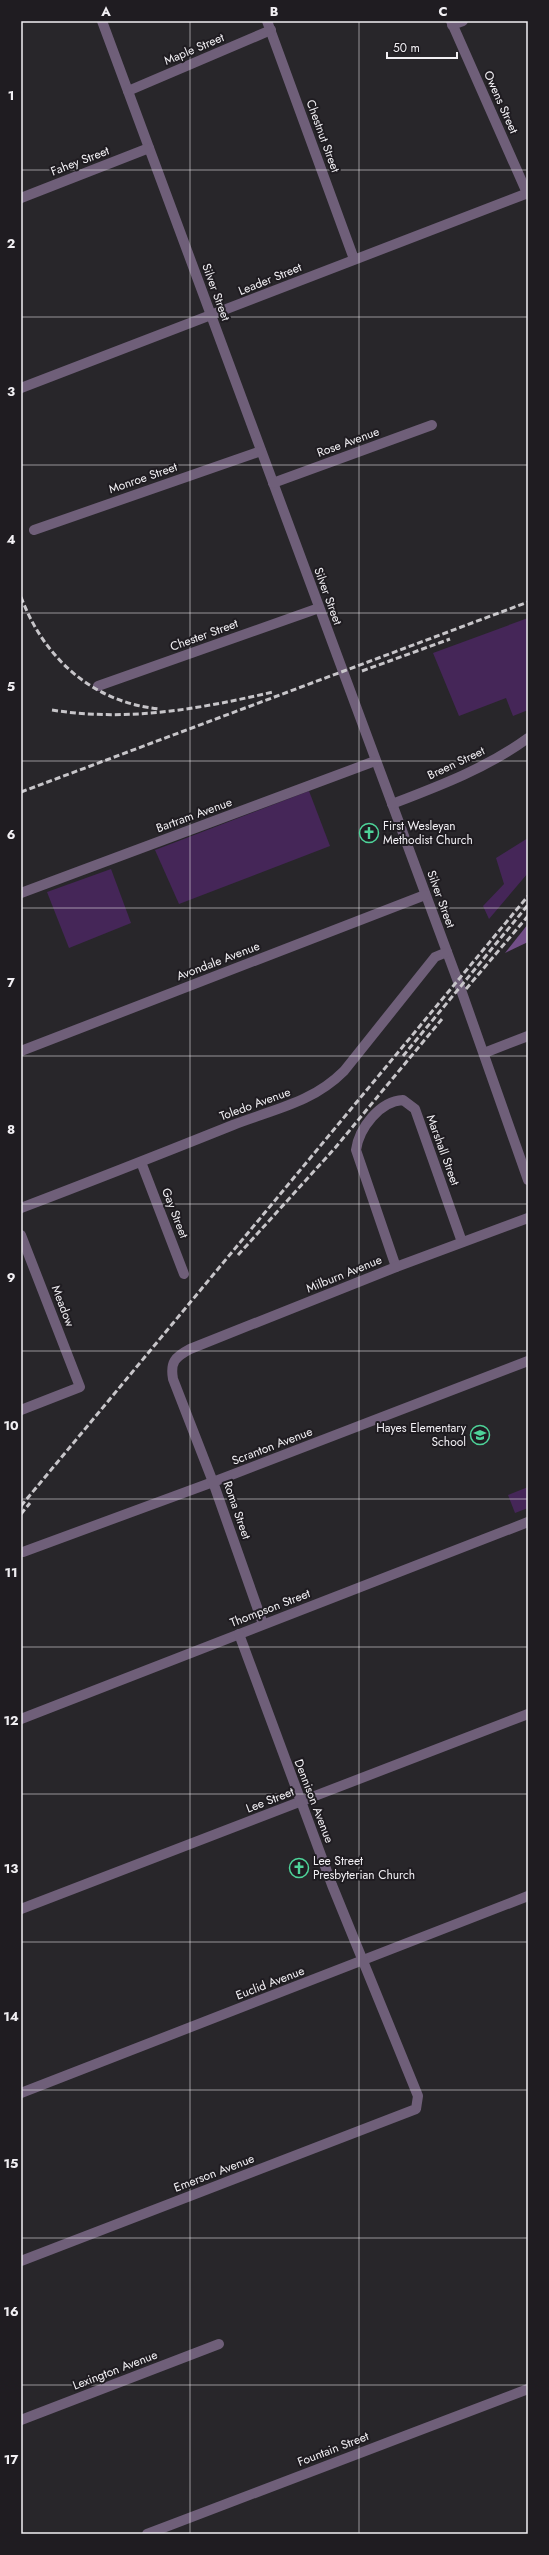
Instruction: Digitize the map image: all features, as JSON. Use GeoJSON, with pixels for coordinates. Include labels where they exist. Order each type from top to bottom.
{"type":"FeatureCollection","features":[{"type":"Feature","properties":{"kind":"street","name":"Silver Street"},"geometry":{"type":"LineString","coordinates":[[102,21],[447,952],[526,1168],[528,1180]]}},
{"type":"Feature","properties":{"kind":"street"},"geometry":{"type":"LineString","coordinates":[[452,23],[463,21]]}},
{"type":"Feature","properties":{"kind":"street","name":"Owens Street"},"geometry":{"type":"LineString","coordinates":[[452,23],[527,193]]}},
{"type":"Feature","properties":{"kind":"street","name":"Maple Street"},"geometry":{"type":"LineString","coordinates":[[128,92],[269,26]]}},
{"type":"Feature","properties":{"kind":"street","name":"Chestnut Street"},"geometry":{"type":"LineString","coordinates":[[269,26],[354,259]]}},
{"type":"Feature","properties":{"kind":"street","name":"Fahey Street"},"geometry":{"type":"LineString","coordinates":[[21,198],[149,148]]}},
{"type":"Feature","properties":{"kind":"street","name":"Leader Street"},"geometry":{"type":"LineString","coordinates":[[21,388],[527,193]]}},
{"type":"Feature","properties":{"kind":"street","name":"Rose Avenue"},"geometry":{"type":"LineString","coordinates":[[273,483],[432,425]]}},
{"type":"Feature","properties":{"kind":"street","name":"Monroe Street"},"geometry":{"type":"LineString","coordinates":[[34,530],[261,451]]}},
{"type":"Feature","properties":{"kind":"street","name":"Chester Street"},"geometry":{"type":"LineString","coordinates":[[98,686],[319,608]]}},
{"type":"Feature","properties":{"kind":"street","name":"Breen Street"},"geometry":{"type":"LineString","coordinates":[[392,804],[474,770],[508,753],[528,738]]}},
{"type":"Feature","properties":{"kind":"street","name":"Bartram Avenue"},"geometry":{"type":"LineString","coordinates":[[21,893],[376,761]]}},
{"type":"Feature","properties":{"kind":"street","name":"Avondale Avenue"},"geometry":{"type":"LineString","coordinates":[[21,1050],[425,895]]}},
{"type":"Feature","properties":{"kind":"street","name":"Toledo Avenue"},"geometry":{"type":"LineString","coordinates":[[21,1208],[261,1114],[307,1099],[328,1087],[344,1071],[435,957],[447,952]]}},
{"type":"Feature","properties":{"kind":"street"},"geometry":{"type":"LineString","coordinates":[[484,1053],[528,1036]]}},
{"type":"Feature","properties":{"kind":"street","name":"Marshall Street"},"geometry":{"type":"LineString","coordinates":[[396,1267],[356,1150],[357,1137],[375,1114],[392,1100],[403,1100],[415,1109],[462,1242]]}},
{"type":"Feature","properties":{"kind":"street","name":"Gay Street"},"geometry":{"type":"LineString","coordinates":[[141,1162],[184,1274]]}},
{"type":"Feature","properties":{"kind":"street","name":"Milburn Avenue"},"geometry":{"type":"LineString","coordinates":[[173,1360],[190,1349],[396,1267],[528,1218]]}},
{"type":"Feature","properties":{"kind":"street","name":"Meadow"},"geometry":{"type":"LineString","coordinates":[[21,1235],[80,1387],[21,1410]]}},
{"type":"Feature","properties":{"kind":"street","name":"Roma Street"},"geometry":{"type":"LineString","coordinates":[[173,1360],[173,1379],[213,1482],[263,1624]]}},
{"type":"Feature","properties":{"kind":"street","name":"Scranton Avenue"},"geometry":{"type":"LineString","coordinates":[[23,1552],[213,1482],[528,1360]]}},
{"type":"Feature","properties":{"kind":"street","name":"Thompson Street"},"geometry":{"type":"LineString","coordinates":[[21,1719],[528,1522]]}},
{"type":"Feature","properties":{"kind":"street","name":"Dennison Avenue"},"geometry":{"type":"LineString","coordinates":[[239,1634],[300,1802],[362,1962],[418,2096],[416,2109]]}},
{"type":"Feature","properties":{"kind":"street","name":"Lee Street"},"geometry":{"type":"LineString","coordinates":[[21,1909],[528,1714]]}},
{"type":"Feature","properties":{"kind":"street","name":"Euclid Avenue"},"geometry":{"type":"LineString","coordinates":[[21,2093],[362,1962],[528,1896]]}},
{"type":"Feature","properties":{"kind":"street","name":"Emerson Avenue"},"geometry":{"type":"LineString","coordinates":[[21,2260],[416,2109]]}},
{"type":"Feature","properties":{"kind":"street","name":"Lexington Avenue"},"geometry":{"type":"LineString","coordinates":[[21,2420],[218,2344]]}},
{"type":"Feature","properties":{"kind":"street","name":"Fountain Street"},"geometry":{"type":"LineString","coordinates":[[147,2534],[528,2389]]}},
{"type":"Feature","properties":{"kind":"shaded area"},"geometry":{"type":"Polygon","coordinates":[[[528,618],[528,710],[513,716],[506,698],[459,716],[433,653],[528,618]]]}},
{"type":"Feature","properties":{"kind":"shaded area"},"geometry":{"type":"Polygon","coordinates":[[[309,791],[330,846],[179,904],[155,850],[309,791]]]}},
{"type":"Feature","properties":{"kind":"shaded area"},"geometry":{"type":"Polygon","coordinates":[[[528,838],[528,873],[489,919],[483,906],[504,884],[496,858],[528,838]]]}},
{"type":"Feature","properties":{"kind":"shaded area"},"geometry":{"type":"Polygon","coordinates":[[[111,869],[131,923],[69,948],[47,892],[111,869]]]}},
{"type":"Feature","properties":{"kind":"shaded area"},"geometry":{"type":"Polygon","coordinates":[[[528,924],[528,942],[505,953],[528,924]]]}},
{"type":"Feature","properties":{"kind":"shaded area"},"geometry":{"type":"Polygon","coordinates":[[[528,1487],[528,1508],[515,1513],[508,1495],[528,1487]]]}},
{"type":"Feature","properties":{"kind":"railway"},"geometry":{"type":"LineString","coordinates":[[21,597],[31,619],[43,639],[57,657],[74,673],[92,687],[112,697],[135,705],[159,709]]}},
{"type":"Feature","properties":{"kind":"railway"},"geometry":{"type":"LineString","coordinates":[[21,792],[528,602]]}},
{"type":"Feature","properties":{"kind":"railway"},"geometry":{"type":"LineString","coordinates":[[362,671],[450,639]]}},
{"type":"Feature","properties":{"kind":"railway"},"geometry":{"type":"LineString","coordinates":[[52,710],[108,715],[163,712],[218,704],[273,692]]}},
{"type":"Feature","properties":{"kind":"railway"},"geometry":{"type":"LineString","coordinates":[[21,1506],[528,896]]}},
{"type":"Feature","properties":{"kind":"railway"},"geometry":{"type":"LineString","coordinates":[[403,1056],[528,905]]}},
{"type":"Feature","properties":{"kind":"railway"},"geometry":{"type":"LineString","coordinates":[[466,989],[528,916]]}},
{"type":"Feature","properties":{"kind":"railway"},"geometry":{"type":"LineString","coordinates":[[238,1255],[335,1148],[442,1019]]}},
{"type":"Feature","properties":{"kind":"railway"},"geometry":{"type":"LineString","coordinates":[[21,1514],[30,1503]]}},
{"type":"Feature","properties":{"kind":"place","name":"First Wesleyan Methodist Church"},"geometry":{"type":"Point","coordinates":[369,833]}},
{"type":"Feature","properties":{"kind":"place","name":"Hayes Elementary School"},"geometry":{"type":"Point","coordinates":[480,1435]}},
{"type":"Feature","properties":{"kind":"place","name":"Lee Street Presbyterian Church"},"geometry":{"type":"Point","coordinates":[299,1868]}}]}
